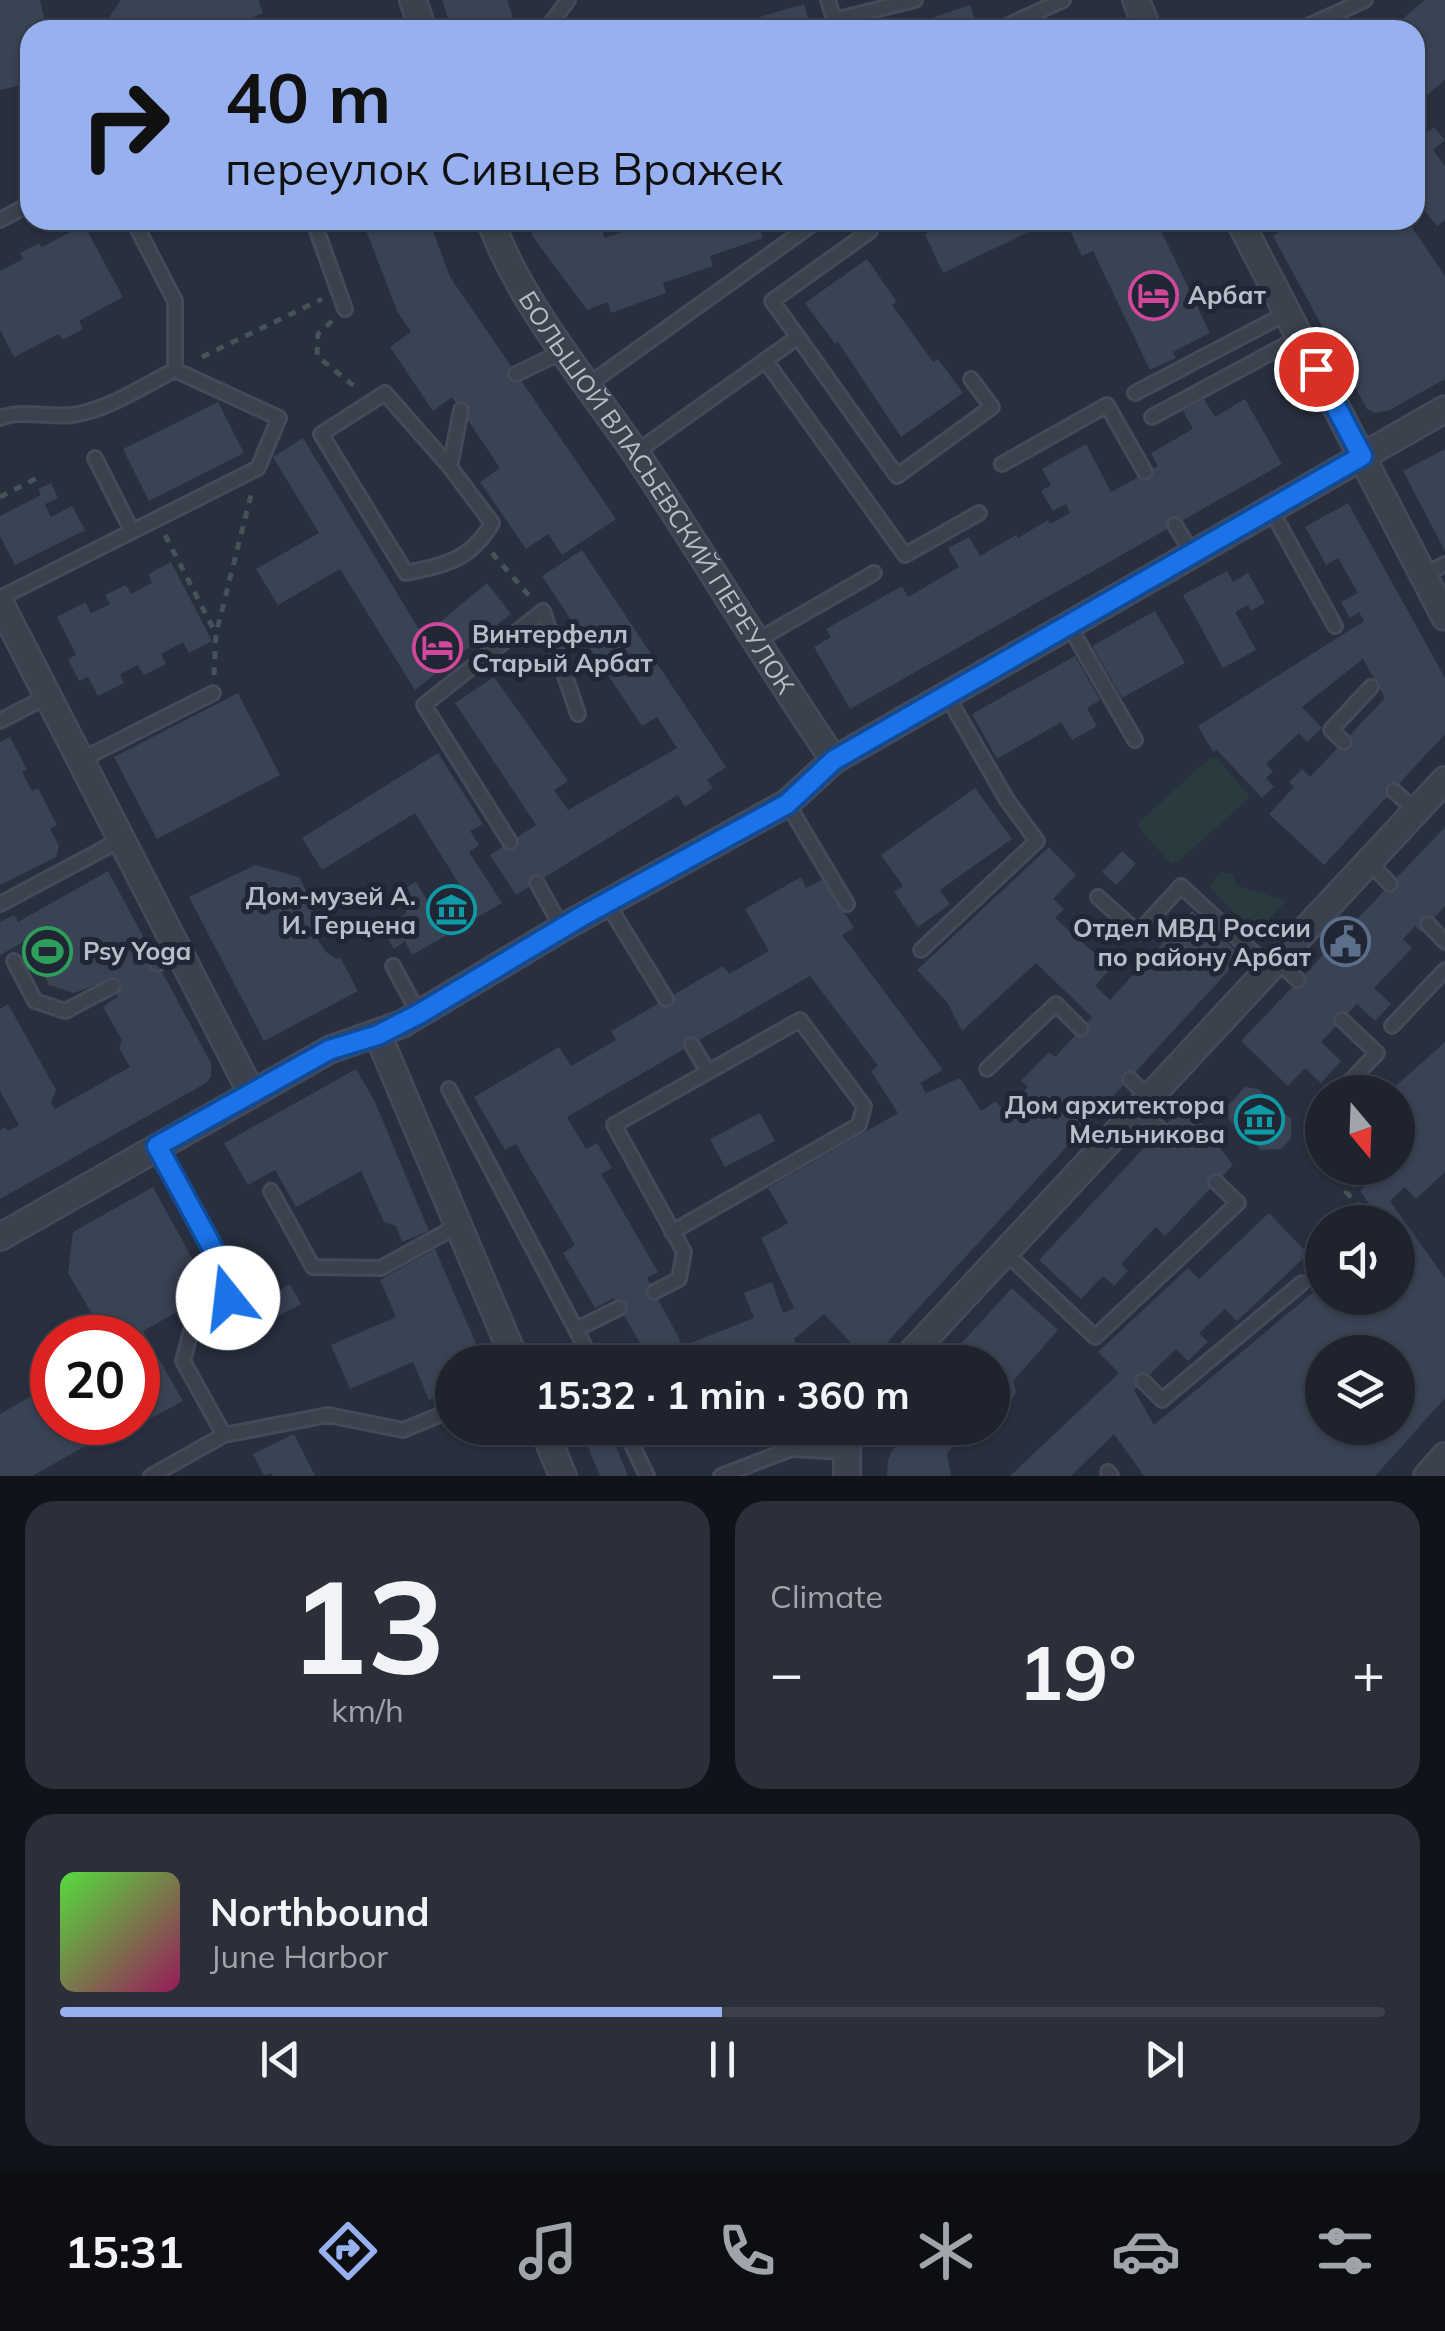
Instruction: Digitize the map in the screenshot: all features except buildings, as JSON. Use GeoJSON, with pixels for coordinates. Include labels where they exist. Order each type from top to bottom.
{"type":"FeatureCollection","features":[{"type":"Feature","properties":{"kind":"street","name":"БОЛЬШОЙ ВЛАСЬЕВСКИЙ ПЕРЕУЛОК"},"geometry":{"type":"LineString","coordinates":[[494,230],[512,270],[834,760]]}},
{"type":"Feature","properties":{"kind":"street"},"geometry":{"type":"LineString","coordinates":[[1244,230],[1362,456],[1434,570],[1445,617]]}},
{"type":"Feature","properties":{"kind":"street"},"geometry":{"type":"LineString","coordinates":[[0,1237],[329,1050],[378,1035],[419,1014],[562,928],[787,804],[834,760],[1445,410]]}},
{"type":"Feature","properties":{"kind":"street"},"geometry":{"type":"LineString","coordinates":[[3,614],[252,1092]]}},
{"type":"Feature","properties":{"kind":"street"},"geometry":{"type":"LineString","coordinates":[[919,1345],[1445,780]]}},
{"type":"Feature","properties":{"kind":"street"},"geometry":{"type":"LineString","coordinates":[[378,1035],[509,1345]]}},
{"type":"Feature","properties":{"kind":"street"},"geometry":{"type":"LineString","coordinates":[[550,1445],[563,1476]]}},
{"type":"Feature","properties":{"kind":"street"},"geometry":{"type":"LineString","coordinates":[[1427,1476],[1445,1456]]}},
{"type":"Feature","properties":{"kind":"lane"},"geometry":{"type":"LineString","coordinates":[[828,0],[834,20],[914,0]]}},
{"type":"Feature","properties":{"kind":"lane"},"geometry":{"type":"LineString","coordinates":[[1020,20],[1063,0]]}},
{"type":"Feature","properties":{"kind":"lane"},"geometry":{"type":"LineString","coordinates":[[1321,20],[1365,0]]}},
{"type":"Feature","properties":{"kind":"lane"},"geometry":{"type":"LineString","coordinates":[[138,230],[175,301],[175,370]]}},
{"type":"Feature","properties":{"kind":"lane"},"geometry":{"type":"LineString","coordinates":[[317,230],[345,309]]}},
{"type":"Feature","properties":{"kind":"lane"},"geometry":{"type":"LineString","coordinates":[[588,385],[804,230]]}},
{"type":"Feature","properties":{"kind":"lane"},"geometry":{"type":"LineString","coordinates":[[870,232],[772,302],[897,476],[992,407],[971,379]]}},
{"type":"Feature","properties":{"kind":"lane"},"geometry":{"type":"LineString","coordinates":[[1135,394],[1287,313]]}},
{"type":"Feature","properties":{"kind":"lane"},"geometry":{"type":"LineString","coordinates":[[635,453],[798,337]]}},
{"type":"Feature","properties":{"kind":"lane"},"geometry":{"type":"LineString","coordinates":[[1152,417],[1300,337]]}},
{"type":"Feature","properties":{"kind":"lane"},"geometry":{"type":"LineString","coordinates":[[516,374],[564,351]]}},
{"type":"Feature","properties":{"kind":"lane"},"geometry":{"type":"LineString","coordinates":[[765,360],[905,555],[979,513]]}},
{"type":"Feature","properties":{"kind":"lane"},"geometry":{"type":"LineString","coordinates":[[0,418],[11,414],[74,415],[112,402],[175,370]]}},
{"type":"Feature","properties":{"kind":"lane"},"geometry":{"type":"LineString","coordinates":[[3,614],[132,531],[258,468],[280,418],[175,370]]}},
{"type":"Feature","properties":{"kind":"lane"},"geometry":{"type":"LineString","coordinates":[[385,393],[450,467],[492,523],[482,541],[450,564],[406,573],[321,434],[385,393]]}},
{"type":"Feature","properties":{"kind":"lane"},"geometry":{"type":"LineString","coordinates":[[1002,464],[1107,405],[1146,472]]}},
{"type":"Feature","properties":{"kind":"lane"},"geometry":{"type":"LineString","coordinates":[[450,467],[461,410]]}},
{"type":"Feature","properties":{"kind":"lane"},"geometry":{"type":"LineString","coordinates":[[95,458],[132,531]]}},
{"type":"Feature","properties":{"kind":"lane"},"geometry":{"type":"LineString","coordinates":[[1270,508],[1335,626]]}},
{"type":"Feature","properties":{"kind":"lane"},"geometry":{"type":"LineString","coordinates":[[1175,525],[1192,553]]}},
{"type":"Feature","properties":{"kind":"lane"},"geometry":{"type":"LineString","coordinates":[[756,642],[874,573]]}},
{"type":"Feature","properties":{"kind":"lane"},"geometry":{"type":"LineString","coordinates":[[510,842],[424,705],[543,612],[578,714]]}},
{"type":"Feature","properties":{"kind":"lane"},"geometry":{"type":"LineString","coordinates":[[1068,624],[1135,740]]}},
{"type":"Feature","properties":{"kind":"lane"},"geometry":{"type":"LineString","coordinates":[[1344,742],[1331,730],[1372,687]]}},
{"type":"Feature","properties":{"kind":"lane"},"geometry":{"type":"LineString","coordinates":[[81,760],[214,692]]}},
{"type":"Feature","properties":{"kind":"lane"},"geometry":{"type":"LineString","coordinates":[[921,950],[1037,841],[1007,800],[946,694]]}},
{"type":"Feature","properties":{"kind":"lane"},"geometry":{"type":"LineString","coordinates":[[0,721],[48,696]]}},
{"type":"Feature","properties":{"kind":"lane"},"geometry":{"type":"LineString","coordinates":[[1394,791],[1416,811]]}},
{"type":"Feature","properties":{"kind":"lane"},"geometry":{"type":"LineString","coordinates":[[787,804],[847,904]]}},
{"type":"Feature","properties":{"kind":"lane"},"geometry":{"type":"LineString","coordinates":[[0,904],[122,839]]}},
{"type":"Feature","properties":{"kind":"lane"},"geometry":{"type":"LineString","coordinates":[[1368,862],[1390,884]]}},
{"type":"Feature","properties":{"kind":"lane"},"geometry":{"type":"LineString","coordinates":[[537,883],[562,928]]}},
{"type":"Feature","properties":{"kind":"lane"},"geometry":{"type":"LineString","coordinates":[[1098,897],[1138,933],[1181,886],[1298,980]]}},
{"type":"Feature","properties":{"kind":"lane"},"geometry":{"type":"LineString","coordinates":[[607,903],[666,1000]]}},
{"type":"Feature","properties":{"kind":"lane"},"geometry":{"type":"LineString","coordinates":[[1428,924],[1445,942]]}},
{"type":"Feature","properties":{"kind":"lane"},"geometry":{"type":"LineString","coordinates":[[157,964],[181,951]]}},
{"type":"Feature","properties":{"kind":"lane"},"geometry":{"type":"LineString","coordinates":[[14,961],[35,1002],[65,1011],[113,986]]}},
{"type":"Feature","properties":{"kind":"lane"},"geometry":{"type":"LineString","coordinates":[[393,966],[419,1014]]}},
{"type":"Feature","properties":{"kind":"lane"},"geometry":{"type":"LineString","coordinates":[[1392,1026],[1445,970]]}},
{"type":"Feature","properties":{"kind":"lane"},"geometry":{"type":"LineString","coordinates":[[987,1069],[1056,1004],[1081,1030]]}},
{"type":"Feature","properties":{"kind":"lane"},"geometry":{"type":"LineString","coordinates":[[654,1292],[679,1279],[684,1252],[672,1232],[614,1125],[800,1020],[864,1106],[859,1125],[672,1232]]}},
{"type":"Feature","properties":{"kind":"lane"},"geometry":{"type":"LineString","coordinates":[[1342,1020],[1377,1053],[1356,1075]]}},
{"type":"Feature","properties":{"kind":"lane"},"geometry":{"type":"LineString","coordinates":[[692,1045],[708,1072]]}},
{"type":"Feature","properties":{"kind":"lane"},"geometry":{"type":"LineString","coordinates":[[1130,1079],[1160,1129]]}},
{"type":"Feature","properties":{"kind":"lane"},"geometry":{"type":"LineString","coordinates":[[450,1090],[585,1345]]}},
{"type":"Feature","properties":{"kind":"lane"},"geometry":{"type":"LineString","coordinates":[[157,1146],[232,1284],[228,1298],[196,1316],[183,1361],[224,1435]]}},
{"type":"Feature","properties":{"kind":"lane"},"geometry":{"type":"LineString","coordinates":[[1005,1252],[1100,1341],[1238,1204],[1216,1182]]}},
{"type":"Feature","properties":{"kind":"lane"},"geometry":{"type":"LineString","coordinates":[[270,1192],[313,1268],[382,1268],[459,1224]]}},
{"type":"Feature","properties":{"kind":"lane"},"geometry":{"type":"LineString","coordinates":[[1142,1381],[1162,1400],[1302,1283]]}},
{"type":"Feature","properties":{"kind":"lane"},"geometry":{"type":"LineString","coordinates":[[577,1329],[619,1308]]}},
{"type":"Feature","properties":{"kind":"lane"},"geometry":{"type":"LineString","coordinates":[[151,1476],[224,1435],[328,1415],[403,1430],[435,1417]]}},
{"type":"Feature","properties":{"kind":"lane"},"geometry":{"type":"LineString","coordinates":[[632,1445],[647,1476]]}},
{"type":"Feature","properties":{"kind":"lane"},"geometry":{"type":"LineString","coordinates":[[721,1476],[791,1450],[848,1452]]}},
{"type":"Feature","properties":{"kind":"path"},"geometry":{"type":"LineString","coordinates":[[175,370],[338,291]]}},
{"type":"Feature","properties":{"kind":"path"},"geometry":{"type":"LineString","coordinates":[[345,309],[318,334],[316,356],[373,401]]}},
{"type":"Feature","properties":{"kind":"path"},"geometry":{"type":"LineString","coordinates":[[214,692],[216,634],[258,468]]}},
{"type":"Feature","properties":{"kind":"path"},"geometry":{"type":"LineString","coordinates":[[0,497],[39,476]]}},
{"type":"Feature","properties":{"kind":"path"},"geometry":{"type":"LineString","coordinates":[[157,519],[216,634]]}},
{"type":"Feature","properties":{"kind":"path"},"geometry":{"type":"LineString","coordinates":[[482,541],[543,612]]}},
{"type":"Feature","properties":{"kind":"path"},"geometry":{"type":"LineString","coordinates":[[1354,1185],[1346,1192],[1359,1205]]}},
{"type":"Feature","properties":{"kind":"shaded area"},"geometry":{"type":"Polygon","coordinates":[[[1216,757],[1249,795],[1247,800],[1171,864],[1138,826],[1140,821],[1210,758],[1216,757]]]}},
{"type":"Feature","properties":{"kind":"shaded area"},"geometry":{"type":"Polygon","coordinates":[[[1222,872],[1232,874],[1236,885],[1286,901],[1253,932],[1209,887],[1222,872]]]}},
{"type":"Feature","properties":{"kind":"place","name":"Арбат"},"geometry":{"type":"Point","coordinates":[1153,295]}},
{"type":"Feature","properties":{"kind":"place","name":"Винтерфелл Старый Арбат"},"geometry":{"type":"Point","coordinates":[437,648]}},
{"type":"Feature","properties":{"kind":"place","name":"Дом-музей А. И. Герцена"},"geometry":{"type":"Point","coordinates":[451,910]}},
{"type":"Feature","properties":{"kind":"place","name":"Отдел МВД России по району Арбат"},"geometry":{"type":"Point","coordinates":[1346,942]}},
{"type":"Feature","properties":{"kind":"place","name":"Psy Yoga"},"geometry":{"type":"Point","coordinates":[48,951]}},
{"type":"Feature","properties":{"kind":"place","name":"Дом архитектора Мельникова"},"geometry":{"type":"Point","coordinates":[1260,1119]}},
{"type":"Feature","properties":{"kind":"route"},"geometry":{"type":"LineString","coordinates":[[228,1298],[232,1284],[157,1146],[329,1050],[402,1024],[584,915],[787,804],[834,760],[1362,456],[1316,369]]}}]}
